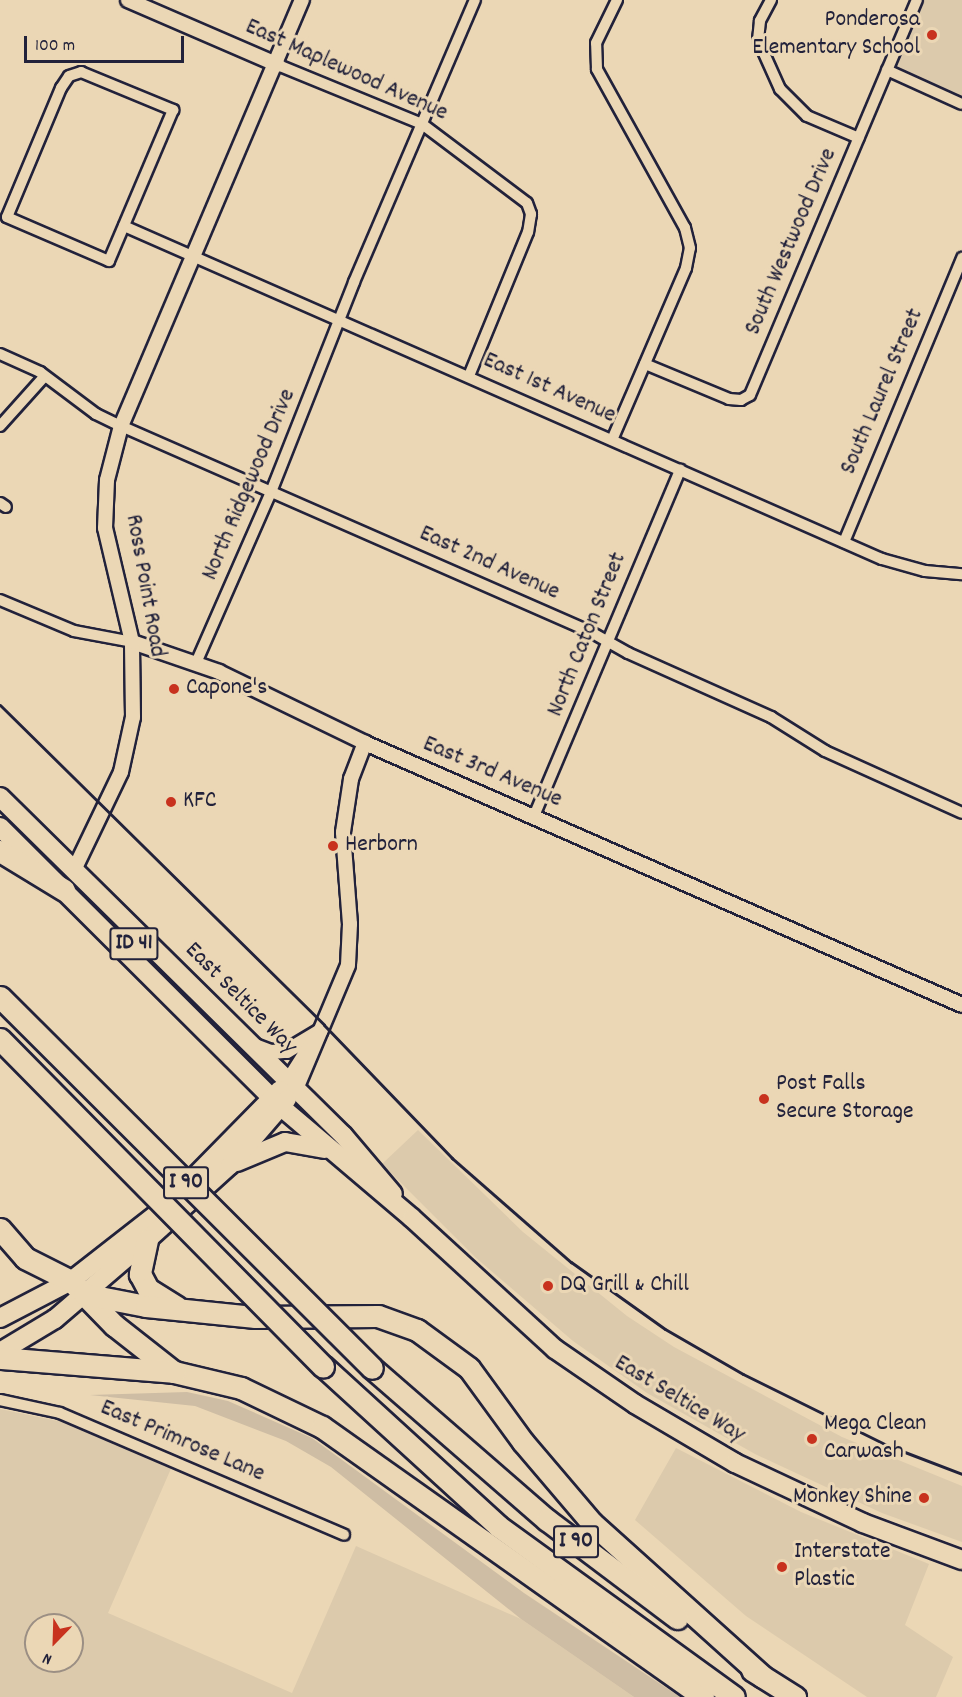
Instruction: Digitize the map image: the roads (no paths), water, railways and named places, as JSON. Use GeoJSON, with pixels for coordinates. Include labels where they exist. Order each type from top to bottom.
{"type":"FeatureCollection","features":[{"type":"Feature","properties":{"kind":"highway"},"geometry":{"type":"LineString","coordinates":[[0,851],[64,890]]}},
{"type":"Feature","properties":{"kind":"highway","name":"I 90"},"geometry":{"type":"LineString","coordinates":[[0,997],[372,1368],[547,1520],[647,1598],[795,1697]]}},
{"type":"Feature","properties":{"kind":"highway","name":"I 90"},"geometry":{"type":"LineString","coordinates":[[0,1039],[322,1366],[498,1526],[734,1697]]}},
{"type":"Feature","properties":{"kind":"highway"},"geometry":{"type":"LineString","coordinates":[[0,1229],[25,1257],[77,1288],[114,1325],[174,1372]]}},
{"type":"Feature","properties":{"kind":"highway"},"geometry":{"type":"LineString","coordinates":[[147,1240],[140,1274],[148,1288],[183,1310]]}},
{"type":"Feature","properties":{"kind":"highway"},"geometry":{"type":"LineString","coordinates":[[77,1288],[183,1310],[255,1317],[378,1316],[417,1330],[440,1344],[469,1368],[537,1460],[592,1523],[763,1677]]}},
{"type":"Feature","properties":{"kind":"highway"},"geometry":{"type":"LineString","coordinates":[[0,1358],[174,1372],[241,1388],[322,1426],[703,1697]]}},
{"type":"Feature","properties":{"kind":"main road","name":"East Seltice Way"},"geometry":{"type":"LineString","coordinates":[[0,797],[75,868],[343,1135],[412,1218]]}},
{"type":"Feature","properties":{"kind":"main road","name":"East Seltice Way"},"geometry":{"type":"LineString","coordinates":[[0,826],[276,1102],[328,1150],[412,1218],[525,1324],[634,1404],[735,1463],[805,1497],[962,1560]]}},
{"type":"Feature","properties":{"kind":"main road","name":"Ross Point Road"},"geometry":{"type":"LineString","coordinates":[[64,890],[75,868]]}},
{"type":"Feature","properties":{"kind":"main road","name":"ID 41"},"geometry":{"type":"LineString","coordinates":[[64,890],[84,895],[144,953],[206,999]]}},
{"type":"Feature","properties":{"kind":"main road"},"geometry":{"type":"LineString","coordinates":[[237,1063],[251,1088],[249,1107],[240,1126]]}},
{"type":"Feature","properties":{"kind":"main road"},"geometry":{"type":"LineString","coordinates":[[0,1318],[77,1288],[147,1240],[230,1165],[276,1102],[292,1085]]}},
{"type":"Feature","properties":{"kind":"main road"},"geometry":{"type":"LineString","coordinates":[[0,1352],[55,1319],[77,1288],[163,1209],[240,1126],[276,1102]]}},
{"type":"Feature","properties":{"kind":"main road"},"geometry":{"type":"LineString","coordinates":[[230,1165],[285,1142],[328,1150]]}},
{"type":"Feature","properties":{"kind":"street","name":"East Maplewood Avenue"},"geometry":{"type":"LineString","coordinates":[[128,0],[422,124],[527,203],[530,224],[469,376]]}},
{"type":"Feature","properties":{"kind":"street","name":"Ross Point Road"},"geometry":{"type":"LineString","coordinates":[[75,868],[128,750],[133,706],[132,642],[105,528],[107,480],[121,426],[278,65],[302,0]]}},
{"type":"Feature","properties":{"kind":"street","name":"North Ridgewood Drive"},"geometry":{"type":"LineString","coordinates":[[196,663],[271,492],[475,0]]}},
{"type":"Feature","properties":{"kind":"street"},"geometry":{"type":"LineString","coordinates":[[612,440],[686,268],[690,248],[685,228],[597,69],[596,43],[617,0]]}},
{"type":"Feature","properties":{"kind":"street"},"geometry":{"type":"LineString","coordinates":[[771,0],[760,21],[758,40],[780,89],[799,111],[859,138]]}},
{"type":"Feature","properties":{"kind":"street","name":"South Westwood Drive"},"geometry":{"type":"LineString","coordinates":[[645,364],[729,399],[741,400],[750,395],[917,0]]}},
{"type":"Feature","properties":{"kind":"street"},"geometry":{"type":"LineString","coordinates":[[887,70],[962,104]]}},
{"type":"Feature","properties":{"kind":"street"},"geometry":{"type":"LineString","coordinates":[[73,73],[91,74],[173,110],[124,226],[109,261],[7,217],[61,88],[73,73]]}},
{"type":"Feature","properties":{"kind":"street","name":"East 1st Avenue"},"geometry":{"type":"LineString","coordinates":[[124,226],[844,542],[912,568],[962,574]]}},
{"type":"Feature","properties":{"kind":"street","name":"South Laurel Street"},"geometry":{"type":"LineString","coordinates":[[844,542],[962,258]]}},
{"type":"Feature","properties":{"kind":"street","name":"East 2nd Avenue"},"geometry":{"type":"LineString","coordinates":[[0,354],[44,377],[96,414],[121,426],[608,642],[771,717],[825,751],[962,813]]}},
{"type":"Feature","properties":{"kind":"street"},"geometry":{"type":"LineString","coordinates":[[0,426],[44,377]]}},
{"type":"Feature","properties":{"kind":"street","name":"North Caton Street"},"geometry":{"type":"LineString","coordinates":[[534,816],[680,470]]}},
{"type":"Feature","properties":{"kind":"street","name":"East 3rd Avenue"},"geometry":{"type":"LineString","coordinates":[[0,600],[74,631],[132,642],[196,663],[365,743],[962,1005]]}},
{"type":"Feature","properties":{"kind":"street"},"geometry":{"type":"LineString","coordinates":[[292,1085],[320,1031],[348,965],[350,924],[343,831],[351,779],[365,743]]}},
{"type":"Feature","properties":{"kind":"street"},"geometry":{"type":"LineString","coordinates":[[252,1045],[271,1052],[286,1051],[320,1031]]}},
{"type":"Feature","properties":{"kind":"street","name":"East Primrose Lane"},"geometry":{"type":"LineString","coordinates":[[0,1400],[66,1415],[344,1535]]}},
{"type":"Feature","properties":{"kind":"railway"},"geometry":{"type":"LineString","coordinates":[[0,705],[324,1025],[452,1158],[571,1262],[665,1329],[743,1374],[889,1446],[962,1474]]}},
{"type":"Feature","properties":{"kind":"place","name":"Ponderosa Elementary School"},"geometry":{"type":"Point","coordinates":[932,35]}},
{"type":"Feature","properties":{"kind":"place","name":"Capone's"},"geometry":{"type":"Point","coordinates":[174,689]}},
{"type":"Feature","properties":{"kind":"place","name":"KFC"},"geometry":{"type":"Point","coordinates":[171,802]}},
{"type":"Feature","properties":{"kind":"place","name":"Herborn"},"geometry":{"type":"Point","coordinates":[333,846]}},
{"type":"Feature","properties":{"kind":"place","name":"Post Falls Secure Storage"},"geometry":{"type":"Point","coordinates":[764,1099]}},
{"type":"Feature","properties":{"kind":"place","name":"DQ Grill & Chill"},"geometry":{"type":"Point","coordinates":[548,1286]}},
{"type":"Feature","properties":{"kind":"place","name":"Mega Clean Carwash"},"geometry":{"type":"Point","coordinates":[812,1439]}},
{"type":"Feature","properties":{"kind":"place","name":"Monkey Shine"},"geometry":{"type":"Point","coordinates":[924,1498]}},
{"type":"Feature","properties":{"kind":"place","name":"Interstate Plastic"},"geometry":{"type":"Point","coordinates":[782,1567]}}]}
